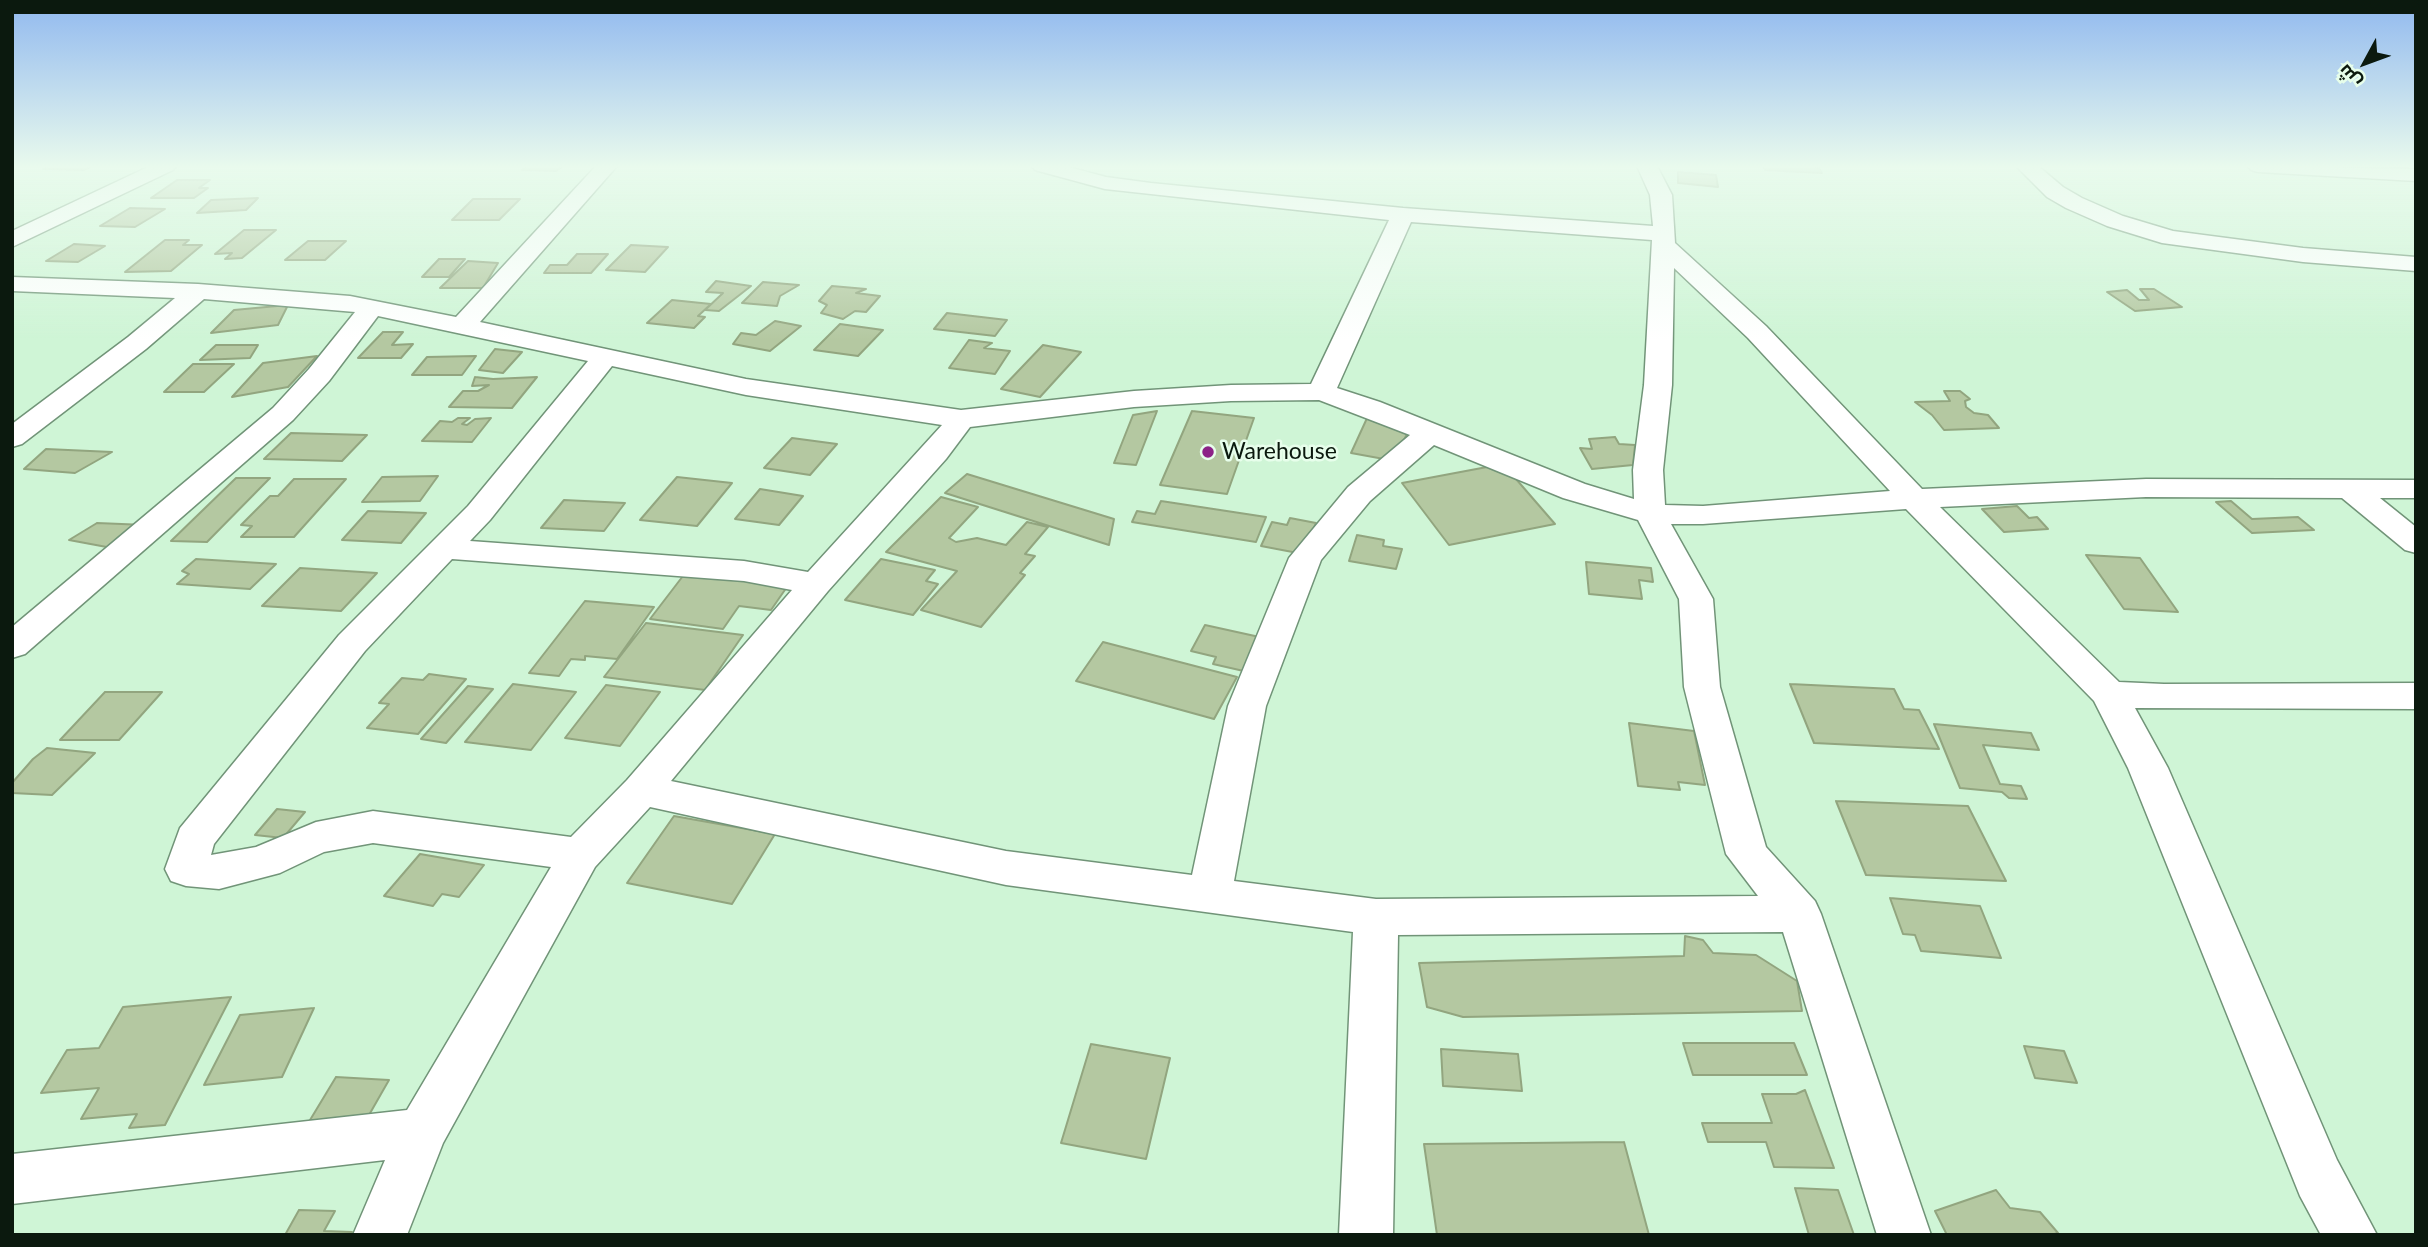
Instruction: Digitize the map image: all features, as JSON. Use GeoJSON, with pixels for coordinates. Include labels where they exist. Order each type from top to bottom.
{"type":"FeatureCollection","features":[{"type":"Feature","properties":{"kind":"street"},"geometry":{"type":"LineString","coordinates":[[12,240],[42,224]]}},
{"type":"Feature","properties":{"kind":"street"},"geometry":{"type":"LineString","coordinates":[[464,324],[554,224]]}},
{"type":"Feature","properties":{"kind":"street"},"geometry":{"type":"LineString","coordinates":[[1321,393],[1399,224]]}},
{"type":"Feature","properties":{"kind":"street"},"geometry":{"type":"LineString","coordinates":[[1499,224],[1664,240],[1757,332],[1913,499],[2109,694],[2148,768],[2318,1178],[2350,1235]]}},
{"type":"Feature","properties":{"kind":"street"},"geometry":{"type":"LineString","coordinates":[[1663,224],[1658,385],[1648,470],[1650,514],[1696,599],[1702,687],[1747,854],[1799,914],[1904,1235]]}},
{"type":"Feature","properties":{"kind":"street"},"geometry":{"type":"LineString","coordinates":[[2128,224],[2170,238],[2303,255],[2416,264]]}},
{"type":"Feature","properties":{"kind":"street"},"geometry":{"type":"LineString","coordinates":[[12,284],[198,292],[372,307],[464,324],[746,387],[961,419],[1147,398],[1231,393],[1321,393],[1370,408],[1562,486],[1650,514],[1703,516],[1913,499],[2146,488],[2416,489]]}},
{"type":"Feature","properties":{"kind":"street"},"geometry":{"type":"LineString","coordinates":[[12,438],[137,343],[198,292]]}},
{"type":"Feature","properties":{"kind":"street"},"geometry":{"type":"LineString","coordinates":[[12,646],[283,414],[319,375],[372,307]]}},
{"type":"Feature","properties":{"kind":"street"},"geometry":{"type":"LineString","coordinates":[[580,855],[373,827],[316,838],[265,860],[219,872],[186,869],[195,839],[352,643],[479,513],[605,357]]}},
{"type":"Feature","properties":{"kind":"street"},"geometry":{"type":"LineString","coordinates":[[380,1235],[422,1132],[580,855],[641,790],[816,584],[935,453],[961,419]]}},
{"type":"Feature","properties":{"kind":"street"},"geometry":{"type":"LineString","coordinates":[[1210,893],[1247,706],[1305,558],[1359,494],[1430,433]]}},
{"type":"Feature","properties":{"kind":"street"},"geometry":{"type":"LineString","coordinates":[[2350,489],[2416,543]]}},
{"type":"Feature","properties":{"kind":"street"},"geometry":{"type":"LineString","coordinates":[[446,549],[744,570],[816,584]]}},
{"type":"Feature","properties":{"kind":"street"},"geometry":{"type":"LineString","coordinates":[[2109,694],[2164,697],[2416,696]]}},
{"type":"Feature","properties":{"kind":"street"},"geometry":{"type":"LineString","coordinates":[[641,790],[1006,868],[1376,917],[1799,914]]}},
{"type":"Feature","properties":{"kind":"street"},"geometry":{"type":"LineString","coordinates":[[1366,1235],[1376,917]]}},
{"type":"Feature","properties":{"kind":"street"},"geometry":{"type":"LineString","coordinates":[[17,1183],[422,1132]]}},
{"type":"Feature","properties":{"kind":"building"},"geometry":{"type":"Polygon","coordinates":[[[103,224],[140,224],[135,227],[100,226],[103,224]]]}},
{"type":"Feature","properties":{"kind":"building"},"geometry":{"type":"Polygon","coordinates":[[[244,230],[276,230],[242,258],[225,259],[232,253],[215,254],[244,230]]]}},
{"type":"Feature","properties":{"kind":"building"},"geometry":{"type":"Polygon","coordinates":[[[165,240],[189,240],[183,245],[202,245],[171,271],[125,272],[165,240]]]}},
{"type":"Feature","properties":{"kind":"building"},"geometry":{"type":"Polygon","coordinates":[[[308,241],[346,241],[325,260],[285,260],[308,241]]]}},
{"type":"Feature","properties":{"kind":"building"},"geometry":{"type":"Polygon","coordinates":[[[74,244],[105,246],[78,262],[46,261],[74,244]]]}},
{"type":"Feature","properties":{"kind":"building"},"geometry":{"type":"Polygon","coordinates":[[[631,245],[668,247],[645,272],[606,270],[631,245]]]}},
{"type":"Feature","properties":{"kind":"building"},"geometry":{"type":"Polygon","coordinates":[[[577,254],[608,254],[591,273],[544,273],[550,265],[567,265],[577,254]]]}},
{"type":"Feature","properties":{"kind":"building"},"geometry":{"type":"Polygon","coordinates":[[[439,259],[465,259],[449,277],[422,277],[439,259]]]}},
{"type":"Feature","properties":{"kind":"building"},"geometry":{"type":"Polygon","coordinates":[[[468,261],[498,263],[483,288],[440,288],[468,261]]]}},
{"type":"Feature","properties":{"kind":"building"},"geometry":{"type":"Polygon","coordinates":[[[716,281],[751,286],[719,311],[705,310],[723,293],[706,292],[716,281]]]}},
{"type":"Feature","properties":{"kind":"building"},"geometry":{"type":"Polygon","coordinates":[[[763,282],[799,285],[780,296],[777,306],[742,303],[763,282]]]}},
{"type":"Feature","properties":{"kind":"building"},"geometry":{"type":"Polygon","coordinates":[[[832,286],[866,289],[856,293],[880,296],[866,312],[855,311],[843,319],[821,313],[827,305],[819,301],[832,286]]]}},
{"type":"Feature","properties":{"kind":"building"},"geometry":{"type":"Polygon","coordinates":[[[2140,289],[2154,289],[2182,307],[2135,311],[2107,292],[2127,290],[2139,300],[2149,300],[2140,289]]]}},
{"type":"Feature","properties":{"kind":"building"},"geometry":{"type":"Polygon","coordinates":[[[672,300],[711,304],[698,316],[705,317],[694,328],[647,323],[672,300]]]}},
{"type":"Feature","properties":{"kind":"building"},"geometry":{"type":"Polygon","coordinates":[[[288,305],[278,325],[211,333],[234,310],[288,305]]]}},
{"type":"Feature","properties":{"kind":"building"},"geometry":{"type":"Polygon","coordinates":[[[947,313],[1007,320],[995,336],[934,329],[947,313]]]}},
{"type":"Feature","properties":{"kind":"building"},"geometry":{"type":"Polygon","coordinates":[[[775,321],[801,326],[770,351],[733,344],[741,333],[756,335],[775,321]]]}},
{"type":"Feature","properties":{"kind":"building"},"geometry":{"type":"Polygon","coordinates":[[[840,324],[883,330],[858,356],[814,350],[840,324]]]}},
{"type":"Feature","properties":{"kind":"building"},"geometry":{"type":"Polygon","coordinates":[[[383,332],[403,332],[392,345],[413,344],[401,358],[358,358],[383,332]]]}},
{"type":"Feature","properties":{"kind":"building"},"geometry":{"type":"Polygon","coordinates":[[[969,340],[992,343],[984,348],[1010,351],[995,374],[949,368],[969,340]]]}},
{"type":"Feature","properties":{"kind":"building"},"geometry":{"type":"Polygon","coordinates":[[[216,345],[258,345],[250,358],[200,360],[216,345]]]}},
{"type":"Feature","properties":{"kind":"building"},"geometry":{"type":"Polygon","coordinates":[[[1043,345],[1081,352],[1040,397],[1001,389],[1043,345]]]}},
{"type":"Feature","properties":{"kind":"building"},"geometry":{"type":"Polygon","coordinates":[[[495,349],[522,352],[503,373],[479,370],[495,349]]]}},
{"type":"Feature","properties":{"kind":"building"},"geometry":{"type":"Polygon","coordinates":[[[317,356],[288,387],[232,397],[263,363],[317,356]]]}},
{"type":"Feature","properties":{"kind":"building"},"geometry":{"type":"Polygon","coordinates":[[[476,356],[462,375],[412,375],[427,357],[476,356]]]}},
{"type":"Feature","properties":{"kind":"building"},"geometry":{"type":"Polygon","coordinates":[[[193,364],[234,364],[204,392],[164,392],[193,364]]]}},
{"type":"Feature","properties":{"kind":"building"},"geometry":{"type":"Polygon","coordinates":[[[475,377],[537,377],[512,408],[449,407],[463,391],[478,391],[489,385],[472,386],[475,377]]]}},
{"type":"Feature","properties":{"kind":"building"},"geometry":{"type":"Polygon","coordinates":[[[1944,391],[1960,391],[1970,399],[1965,401],[1966,407],[1974,413],[1988,415],[1999,428],[1944,430],[1932,415],[1915,402],[1950,401],[1944,391]]]}},
{"type":"Feature","properties":{"kind":"building"},"geometry":{"type":"Polygon","coordinates":[[[1157,411],[1136,465],[1114,463],[1133,415],[1157,411]]]}},
{"type":"Feature","properties":{"kind":"building","name":"Warehouse"},"geometry":{"type":"Polygon","coordinates":[[[1192,411],[1254,418],[1227,494],[1160,485],[1192,411]]]}},
{"type":"Feature","properties":{"kind":"building"},"geometry":{"type":"Polygon","coordinates":[[[1368,416],[1409,429],[1395,461],[1351,453],[1368,416]]]}},
{"type":"Feature","properties":{"kind":"building"},"geometry":{"type":"Polygon","coordinates":[[[458,418],[470,418],[462,424],[467,425],[475,419],[491,418],[472,442],[422,441],[440,421],[452,422],[458,418]]]}},
{"type":"Feature","properties":{"kind":"building"},"geometry":{"type":"Polygon","coordinates":[[[291,433],[367,435],[342,461],[264,459],[291,433]]]}},
{"type":"Feature","properties":{"kind":"building"},"geometry":{"type":"Polygon","coordinates":[[[1615,437],[1619,444],[1635,445],[1633,465],[1592,469],[1580,448],[1592,449],[1589,439],[1615,437]]]}},
{"type":"Feature","properties":{"kind":"building"},"geometry":{"type":"Polygon","coordinates":[[[792,438],[837,444],[810,475],[764,468],[792,438]]]}},
{"type":"Feature","properties":{"kind":"building"},"geometry":{"type":"Polygon","coordinates":[[[46,449],[112,452],[75,473],[24,469],[46,449]]]}},
{"type":"Feature","properties":{"kind":"building"},"geometry":{"type":"Polygon","coordinates":[[[1503,464],[1555,524],[1449,545],[1402,483],[1503,464]]]}},
{"type":"Feature","properties":{"kind":"building"},"geometry":{"type":"Polygon","coordinates":[[[967,474],[1114,519],[1109,545],[945,493],[967,474]]]}},
{"type":"Feature","properties":{"kind":"building"},"geometry":{"type":"Polygon","coordinates":[[[438,476],[420,501],[362,502],[382,477],[438,476]]]}},
{"type":"Feature","properties":{"kind":"building"},"geometry":{"type":"Polygon","coordinates":[[[677,477],[732,483],[697,526],[640,520],[677,477]]]}},
{"type":"Feature","properties":{"kind":"building"},"geometry":{"type":"Polygon","coordinates":[[[236,478],[270,478],[207,542],[171,541],[236,478]]]}},
{"type":"Feature","properties":{"kind":"building"},"geometry":{"type":"Polygon","coordinates":[[[294,479],[346,479],[294,537],[241,537],[252,526],[241,525],[270,496],[278,496],[294,479]]]}},
{"type":"Feature","properties":{"kind":"building"},"geometry":{"type":"Polygon","coordinates":[[[760,489],[803,496],[779,525],[735,519],[760,489]]]}},
{"type":"Feature","properties":{"kind":"building"},"geometry":{"type":"Polygon","coordinates":[[[941,497],[978,507],[949,538],[956,542],[977,538],[1006,545],[1027,522],[1048,527],[1025,554],[1035,556],[1020,573],[1025,575],[981,627],[921,610],[957,571],[886,552],[941,497]]]}},
{"type":"Feature","properties":{"kind":"building"},"geometry":{"type":"Polygon","coordinates":[[[564,500],[625,503],[604,531],[541,528],[564,500]]]}},
{"type":"Feature","properties":{"kind":"building","name":"Warehouse"},"geometry":{"type":"Polygon","coordinates":[[[1161,501],[1266,517],[1256,542],[1132,522],[1137,511],[1155,514],[1161,501]]]}},
{"type":"Feature","properties":{"kind":"building"},"geometry":{"type":"Polygon","coordinates":[[[2231,501],[2252,519],[2298,517],[2314,530],[2252,533],[2216,502],[2231,501]]]}},
{"type":"Feature","properties":{"kind":"building"},"geometry":{"type":"Polygon","coordinates":[[[2017,506],[2029,518],[2037,517],[2048,529],[2004,532],[1982,509],[2017,506]]]}},
{"type":"Feature","properties":{"kind":"building"},"geometry":{"type":"Polygon","coordinates":[[[368,511],[426,513],[401,543],[342,540],[368,511]]]}},
{"type":"Feature","properties":{"kind":"building"},"geometry":{"type":"Polygon","coordinates":[[[1290,518],[1316,523],[1303,554],[1261,546],[1272,522],[1287,525],[1290,518]]]}},
{"type":"Feature","properties":{"kind":"building"},"geometry":{"type":"Polygon","coordinates":[[[97,523],[146,525],[112,548],[69,540],[97,523]]]}},
{"type":"Feature","properties":{"kind":"building"},"geometry":{"type":"Polygon","coordinates":[[[1357,535],[1384,540],[1383,546],[1402,549],[1396,569],[1349,561],[1357,535]]]}},
{"type":"Feature","properties":{"kind":"building"},"geometry":{"type":"Polygon","coordinates":[[[2086,555],[2140,558],[2178,612],[2124,609],[2086,555]]]}},
{"type":"Feature","properties":{"kind":"building"},"geometry":{"type":"Polygon","coordinates":[[[196,559],[276,564],[250,589],[177,584],[189,574],[182,571],[196,559]]]}},
{"type":"Feature","properties":{"kind":"building"},"geometry":{"type":"Polygon","coordinates":[[[881,559],[935,570],[926,581],[938,584],[913,615],[845,600],[881,559]]]}},
{"type":"Feature","properties":{"kind":"building"},"geometry":{"type":"Polygon","coordinates":[[[1586,562],[1651,568],[1653,582],[1639,580],[1642,599],[1589,594],[1586,562]]]}},
{"type":"Feature","properties":{"kind":"building"},"geometry":{"type":"Polygon","coordinates":[[[300,568],[377,573],[341,611],[262,606],[300,568]]]}},
{"type":"Feature","properties":{"kind":"building"},"geometry":{"type":"Polygon","coordinates":[[[686,572],[789,584],[771,610],[739,606],[723,629],[650,619],[686,572]]]}},
{"type":"Feature","properties":{"kind":"building"},"geometry":{"type":"Polygon","coordinates":[[[585,601],[654,607],[617,659],[585,656],[585,660],[571,659],[559,676],[529,673],[585,601]]]}},
{"type":"Feature","properties":{"kind":"building"},"geometry":{"type":"Polygon","coordinates":[[[646,623],[743,635],[705,690],[604,677],[646,623]]]}},
{"type":"Feature","properties":{"kind":"building"},"geometry":{"type":"Polygon","coordinates":[[[1205,625],[1264,638],[1248,672],[1213,664],[1216,657],[1191,651],[1205,625]]]}},
{"type":"Feature","properties":{"kind":"building"},"geometry":{"type":"Polygon","coordinates":[[[1103,642],[1237,677],[1214,719],[1076,681],[1103,642]]]}},
{"type":"Feature","properties":{"kind":"building"},"geometry":{"type":"Polygon","coordinates":[[[429,674],[466,679],[418,734],[367,728],[389,704],[379,703],[402,678],[423,680],[429,674]]]}},
{"type":"Feature","properties":{"kind":"building"},"geometry":{"type":"Polygon","coordinates":[[[513,684],[576,692],[531,750],[465,742],[513,684]]]}},
{"type":"Feature","properties":{"kind":"building"},"geometry":{"type":"Polygon","coordinates":[[[1790,684],[1894,689],[1904,709],[1919,710],[1939,749],[1814,743],[1790,684]]]}},
{"type":"Feature","properties":{"kind":"building"},"geometry":{"type":"Polygon","coordinates":[[[606,685],[660,692],[620,746],[565,738],[606,685]]]}},
{"type":"Feature","properties":{"kind":"building"},"geometry":{"type":"Polygon","coordinates":[[[468,686],[493,689],[446,743],[421,739],[468,686]]]}},
{"type":"Feature","properties":{"kind":"building"},"geometry":{"type":"Polygon","coordinates":[[[105,692],[162,692],[119,740],[60,740],[105,692]]]}},
{"type":"Feature","properties":{"kind":"building"},"geometry":{"type":"Polygon","coordinates":[[[1629,723],[1694,731],[1705,785],[1678,782],[1680,790],[1638,786],[1629,723]]]}},
{"type":"Feature","properties":{"kind":"building"},"geometry":{"type":"Polygon","coordinates":[[[1934,724],[2031,733],[2039,750],[1983,745],[2000,784],[2021,786],[2027,799],[2009,798],[2002,792],[1960,788],[1934,724]]]}},
{"type":"Feature","properties":{"kind":"building"},"geometry":{"type":"Polygon","coordinates":[[[47,748],[95,753],[52,795],[12,793],[12,783],[33,759],[47,748]]]}},
{"type":"Feature","properties":{"kind":"building"},"geometry":{"type":"Polygon","coordinates":[[[1836,801],[1968,806],[2006,881],[1866,875],[1836,801]]]}},
{"type":"Feature","properties":{"kind":"building"},"geometry":{"type":"Polygon","coordinates":[[[277,809],[305,812],[283,838],[255,835],[277,809]]]}},
{"type":"Feature","properties":{"kind":"building"},"geometry":{"type":"Polygon","coordinates":[[[674,816],[775,834],[732,904],[627,883],[674,816]]]}},
{"type":"Feature","properties":{"kind":"building"},"geometry":{"type":"Polygon","coordinates":[[[420,854],[484,865],[459,897],[442,894],[433,906],[384,896],[420,854]]]}},
{"type":"Feature","properties":{"kind":"building"},"geometry":{"type":"Polygon","coordinates":[[[1890,898],[1980,906],[2001,958],[1921,951],[1915,935],[1903,934],[1890,898]]]}},
{"type":"Feature","properties":{"kind":"building"},"geometry":{"type":"Polygon","coordinates":[[[1685,936],[1703,940],[1713,953],[1756,955],[1797,981],[1802,1011],[1463,1017],[1427,1007],[1419,963],[1684,956],[1685,936]]]}},
{"type":"Feature","properties":{"kind":"building"},"geometry":{"type":"Polygon","coordinates":[[[231,997],[165,1125],[129,1128],[137,1114],[81,1119],[99,1088],[41,1093],[67,1050],[99,1048],[123,1007],[231,997]]]}},
{"type":"Feature","properties":{"kind":"building"},"geometry":{"type":"Polygon","coordinates":[[[314,1008],[282,1077],[204,1085],[240,1015],[314,1008]]]}},
{"type":"Feature","properties":{"kind":"building"},"geometry":{"type":"Polygon","coordinates":[[[1683,1043],[1794,1043],[1807,1075],[1693,1075],[1683,1043]]]}},
{"type":"Feature","properties":{"kind":"building"},"geometry":{"type":"Polygon","coordinates":[[[1091,1044],[1170,1058],[1146,1159],[1061,1143],[1091,1044]]]}},
{"type":"Feature","properties":{"kind":"building"},"geometry":{"type":"Polygon","coordinates":[[[2024,1046],[2064,1051],[2077,1083],[2035,1078],[2024,1046]]]}},
{"type":"Feature","properties":{"kind":"building"},"geometry":{"type":"Polygon","coordinates":[[[1441,1049],[1518,1054],[1522,1091],[1443,1086],[1441,1049]]]}},
{"type":"Feature","properties":{"kind":"building"},"geometry":{"type":"Polygon","coordinates":[[[336,1077],[389,1080],[361,1129],[307,1125],[336,1077]]]}},
{"type":"Feature","properties":{"kind":"building"},"geometry":{"type":"Polygon","coordinates":[[[1805,1090],[1834,1168],[1774,1167],[1766,1142],[1708,1142],[1702,1123],[1772,1123],[1762,1094],[1796,1094],[1805,1090]]]}},
{"type":"Feature","properties":{"kind":"building"},"geometry":{"type":"Polygon","coordinates":[[[1624,1142],[1649,1235],[1437,1235],[1424,1144],[1624,1142]]]}},
{"type":"Feature","properties":{"kind":"building"},"geometry":{"type":"Polygon","coordinates":[[[1795,1188],[1838,1190],[1854,1235],[1809,1235],[1795,1188]]]}},
{"type":"Feature","properties":{"kind":"building"},"geometry":{"type":"Polygon","coordinates":[[[1996,1190],[2010,1208],[2040,1212],[2058,1233],[1947,1235],[1935,1211],[1996,1190]]]}},
{"type":"Feature","properties":{"kind":"building"},"geometry":{"type":"Polygon","coordinates":[[[299,1210],[335,1211],[324,1231],[352,1232],[351,1235],[285,1235],[299,1210]]]}},
{"type":"Feature","properties":{"kind":"place","name":"Warehouse"},"geometry":{"type":"Point","coordinates":[1208,452]}}]}
